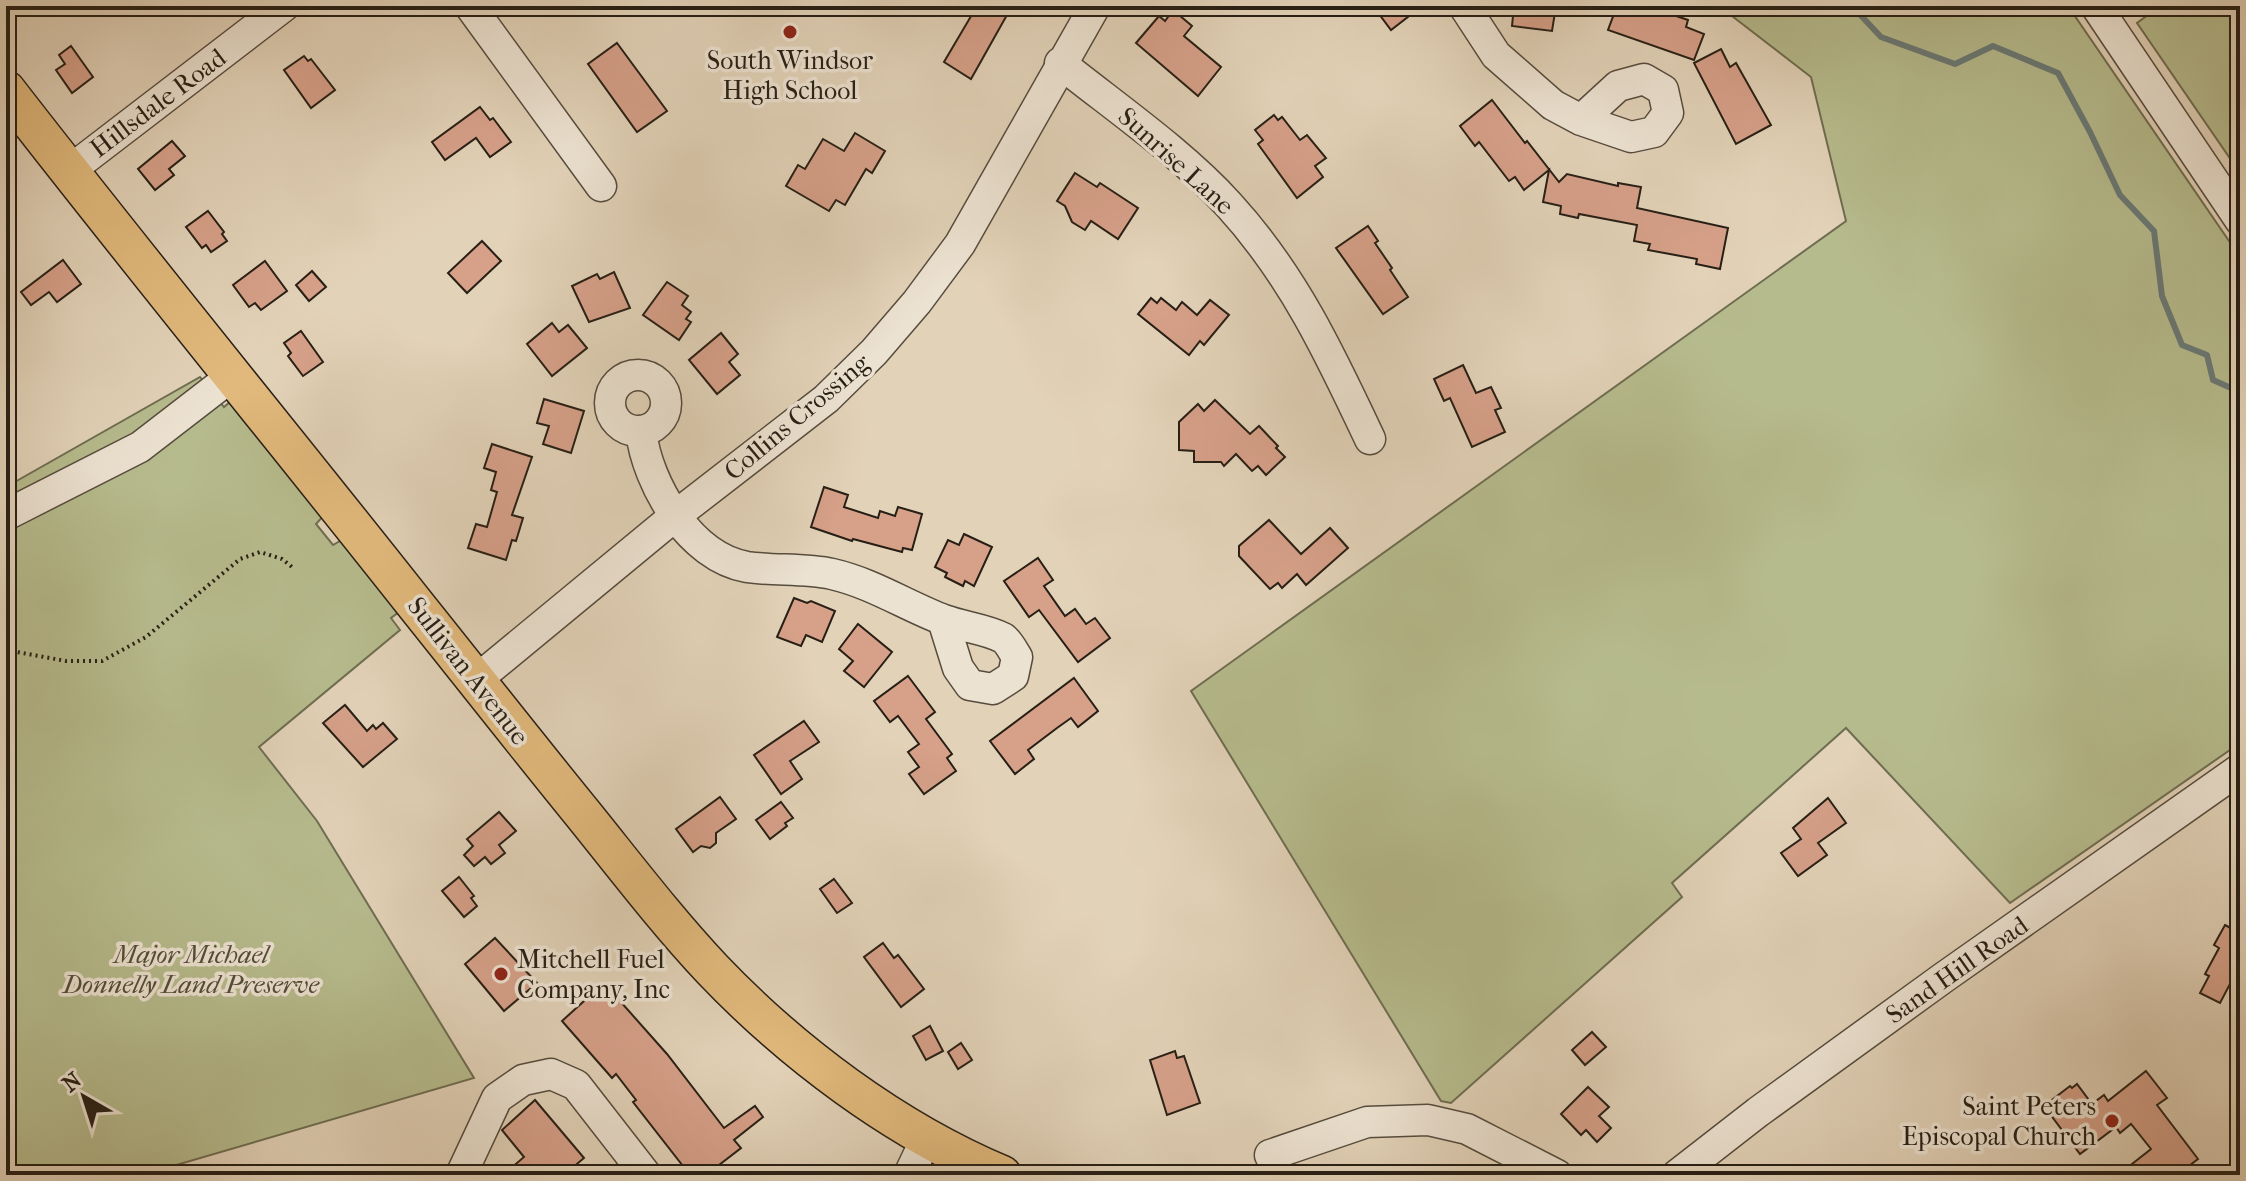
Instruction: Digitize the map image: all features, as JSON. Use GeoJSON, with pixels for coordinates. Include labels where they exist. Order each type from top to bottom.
{"type":"FeatureCollection","features":[{"type":"Feature","properties":{"kind":"main road","name":"Sullivan Avenue"},"geometry":{"type":"LineString","coordinates":[[6,90],[475,681],[668,920],[713,970],[752,1008],[836,1078],[926,1139],[1002,1175]]}},
{"type":"Feature","properties":{"kind":"street","name":"Hillsdale Road"},"geometry":{"type":"LineString","coordinates":[[69,171],[284,6]]}},
{"type":"Feature","properties":{"kind":"street"},"geometry":{"type":"LineString","coordinates":[[470,6],[601,186]]}},
{"type":"Feature","properties":{"kind":"street","name":"Collins Crossing"},"geometry":{"type":"LineString","coordinates":[[475,681],[675,516],[826,399],[874,352],[917,302],[960,244],[1095,6]]}},
{"type":"Feature","properties":{"kind":"street"},"geometry":{"type":"LineString","coordinates":[[1464,6],[1496,55],[1553,105],[1581,120]]}},
{"type":"Feature","properties":{"kind":"street"},"geometry":{"type":"LineString","coordinates":[[2096,6],[2240,220]]}},
{"type":"Feature","properties":{"kind":"street","name":"Sunrise Lane"},"geometry":{"type":"LineString","coordinates":[[1060,63],[1164,147],[1228,204],[1280,268],[1318,329],[1370,439]]}},
{"type":"Feature","properties":{"kind":"street"},"geometry":{"type":"LineString","coordinates":[[6,515],[140,447],[232,376]]}},
{"type":"Feature","properties":{"kind":"street"},"geometry":{"type":"LineString","coordinates":[[641,431],[651,475],[659,493],[693,535],[719,556],[744,566],[832,574],[900,598],[943,620]]}},
{"type":"Feature","properties":{"kind":"street","name":"Sand Hill Road"},"geometry":{"type":"LineString","coordinates":[[1677,1175],[1758,1112],[1943,978],[2240,769]]}},
{"type":"Feature","properties":{"kind":"street"},"geometry":{"type":"LineString","coordinates":[[461,1175],[497,1098],[523,1080],[551,1074],[576,1085],[646,1175]]}},
{"type":"Feature","properties":{"kind":"street"},"geometry":{"type":"LineString","coordinates":[[1279,1175],[1270,1155],[1367,1122],[1428,1120],[1467,1129],[1557,1175]]}},
{"type":"Feature","properties":{"kind":"street"},"geometry":{"type":"LineString","coordinates":[[909,1175],[926,1139]]}},
{"type":"Feature","properties":{"kind":"path"},"geometry":{"type":"LineString","coordinates":[[6,650],[66,661],[102,661],[146,637],[240,559],[260,552],[282,559],[292,567]]}},
{"type":"Feature","properties":{"kind":"green space"},"geometry":{"type":"Polygon","coordinates":[[[1719,6],[2068,6],[2240,257],[2240,743],[2010,903],[1846,728],[1672,883],[1682,897],[1451,1103],[1441,1101],[1191,691],[1846,221],[1811,77],[1719,6]]]}},
{"type":"Feature","properties":{"kind":"green space"},"geometry":{"type":"Polygon","coordinates":[[[2160,6],[2240,6],[2240,173],[2137,23],[2160,6]]]}},
{"type":"Feature","properties":{"kind":"green space","name":"Major Michael Donnelly Land Preserve"},"geometry":{"type":"Polygon","coordinates":[[[200,377],[224,407],[231,401],[325,514],[316,524],[333,545],[345,538],[399,612],[391,618],[400,630],[259,747],[317,821],[474,1078],[142,1175],[6,1175],[6,487],[200,377]]]}},
{"type":"Feature","properties":{"kind":"building"},"geometry":{"type":"Polygon","coordinates":[[[977,6],[1012,6],[971,79],[944,62],[977,6]]]}},
{"type":"Feature","properties":{"kind":"building"},"geometry":{"type":"Polygon","coordinates":[[[1373,6],[1422,6],[1391,30],[1373,6]]]}},
{"type":"Feature","properties":{"kind":"building"},"geometry":{"type":"Polygon","coordinates":[[[1514,6],[1556,6],[1552,31],[1512,26],[1514,6]]]}},
{"type":"Feature","properties":{"kind":"building"},"geometry":{"type":"Polygon","coordinates":[[[1617,6],[1647,6],[1688,20],[1686,27],[1704,34],[1694,60],[1608,30],[1617,6]]]}},
{"type":"Feature","properties":{"kind":"building"},"geometry":{"type":"Polygon","coordinates":[[[1173,10],[1192,26],[1184,36],[1221,67],[1198,96],[1136,43],[1159,16],[1165,21],[1173,10]]]}},
{"type":"Feature","properties":{"kind":"building"},"geometry":{"type":"Polygon","coordinates":[[[617,43],[667,111],[637,132],[588,64],[617,43]]]}},
{"type":"Feature","properties":{"kind":"building"},"geometry":{"type":"Polygon","coordinates":[[[71,46],[93,77],[72,93],[56,70],[65,64],[59,55],[71,46]]]}},
{"type":"Feature","properties":{"kind":"building"},"geometry":{"type":"Polygon","coordinates":[[[1721,49],[1730,67],[1736,63],[1771,125],[1736,144],[1694,63],[1721,49]]]}},
{"type":"Feature","properties":{"kind":"building"},"geometry":{"type":"Polygon","coordinates":[[[304,56],[308,61],[311,59],[335,90],[311,108],[284,70],[304,56]]]}},
{"type":"Feature","properties":{"kind":"building"},"geometry":{"type":"Polygon","coordinates":[[[1492,100],[1559,182],[1567,174],[1618,186],[1618,183],[1641,187],[1637,208],[1728,228],[1720,269],[1696,264],[1697,259],[1648,250],[1650,244],[1634,241],[1637,225],[1579,214],[1578,218],[1560,214],[1561,206],[1543,202],[1549,170],[1524,190],[1515,177],[1509,181],[1479,142],[1475,146],[1460,126],[1492,100]]]}},
{"type":"Feature","properties":{"kind":"building"},"geometry":{"type":"Polygon","coordinates":[[[480,107],[490,120],[493,118],[511,142],[490,157],[476,138],[445,160],[432,142],[480,107]]]}},
{"type":"Feature","properties":{"kind":"building"},"geometry":{"type":"Polygon","coordinates":[[[1274,115],[1278,120],[1282,117],[1300,140],[1307,135],[1326,158],[1315,166],[1323,177],[1297,198],[1258,144],[1263,140],[1255,130],[1274,115]]]}},
{"type":"Feature","properties":{"kind":"building"},"geometry":{"type":"Polygon","coordinates":[[[855,133],[885,151],[872,173],[866,169],[845,205],[836,200],[829,211],[786,186],[798,165],[805,169],[823,139],[844,151],[855,133]]]}},
{"type":"Feature","properties":{"kind":"building"},"geometry":{"type":"Polygon","coordinates":[[[172,141],[185,156],[169,169],[174,175],[155,190],[138,169],[172,141]]]}},
{"type":"Feature","properties":{"kind":"building"},"geometry":{"type":"Polygon","coordinates":[[[1075,173],[1097,187],[1100,183],[1138,208],[1118,239],[1091,221],[1085,230],[1072,222],[1065,206],[1057,201],[1075,173]]]}},
{"type":"Feature","properties":{"kind":"building"},"geometry":{"type":"Polygon","coordinates":[[[208,211],[227,241],[211,252],[206,245],[202,248],[186,227],[208,211]]]}},
{"type":"Feature","properties":{"kind":"building"},"geometry":{"type":"Polygon","coordinates":[[[1368,226],[1392,268],[1390,270],[1408,297],[1383,314],[1336,248],[1368,226]]]}},
{"type":"Feature","properties":{"kind":"building"},"geometry":{"type":"Polygon","coordinates":[[[482,241],[501,261],[467,293],[448,273],[482,241]]]}},
{"type":"Feature","properties":{"kind":"building"},"geometry":{"type":"Polygon","coordinates":[[[63,260],[81,284],[57,302],[49,292],[31,305],[21,292],[63,260]]]}},
{"type":"Feature","properties":{"kind":"building"},"geometry":{"type":"Polygon","coordinates":[[[265,261],[287,291],[261,310],[255,303],[249,307],[233,285],[265,261]]]}},
{"type":"Feature","properties":{"kind":"building"},"geometry":{"type":"Polygon","coordinates":[[[312,271],[326,287],[309,301],[296,285],[312,271]]]}},
{"type":"Feature","properties":{"kind":"building"},"geometry":{"type":"Polygon","coordinates":[[[614,272],[630,308],[589,322],[572,286],[597,274],[600,279],[614,272]]]}},
{"type":"Feature","properties":{"kind":"building"},"geometry":{"type":"Polygon","coordinates":[[[667,282],[688,296],[682,305],[691,312],[686,319],[691,322],[679,340],[643,315],[667,282]]]}},
{"type":"Feature","properties":{"kind":"building"},"geometry":{"type":"Polygon","coordinates":[[[1151,298],[1157,303],[1161,298],[1176,310],[1182,302],[1197,315],[1210,300],[1229,315],[1204,345],[1200,341],[1189,355],[1138,314],[1151,298]]]}},
{"type":"Feature","properties":{"kind":"building"},"geometry":{"type":"Polygon","coordinates":[[[552,323],[559,332],[568,325],[587,348],[552,376],[527,344],[552,323]]]}},
{"type":"Feature","properties":{"kind":"building"},"geometry":{"type":"Polygon","coordinates":[[[301,331],[323,362],[303,376],[288,356],[291,353],[284,343],[301,331]]]}},
{"type":"Feature","properties":{"kind":"building"},"geometry":{"type":"Polygon","coordinates":[[[721,333],[738,354],[729,362],[740,375],[717,394],[689,360],[721,333]]]}},
{"type":"Feature","properties":{"kind":"building"},"geometry":{"type":"Polygon","coordinates":[[[1463,365],[1476,393],[1491,387],[1501,408],[1495,410],[1505,432],[1472,447],[1450,398],[1444,401],[1434,379],[1463,365]]]}},
{"type":"Feature","properties":{"kind":"building"},"geometry":{"type":"Polygon","coordinates":[[[544,399],[584,411],[571,453],[543,444],[549,426],[537,423],[544,399]]]}},
{"type":"Feature","properties":{"kind":"building"},"geometry":{"type":"Polygon","coordinates":[[[1215,400],[1250,434],[1259,426],[1278,446],[1276,448],[1285,457],[1266,475],[1258,466],[1252,471],[1236,454],[1224,466],[1221,462],[1194,462],[1194,451],[1179,450],[1179,422],[1198,404],[1204,411],[1215,400]]]}},
{"type":"Feature","properties":{"kind":"building"},"geometry":{"type":"Polygon","coordinates":[[[492,444],[532,457],[512,515],[523,518],[506,560],[468,548],[476,524],[487,527],[497,492],[491,490],[496,472],[484,468],[492,444]]]}},
{"type":"Feature","properties":{"kind":"building"},"geometry":{"type":"Polygon","coordinates":[[[824,487],[848,495],[844,507],[878,518],[880,511],[895,516],[898,507],[922,514],[912,550],[903,548],[902,552],[852,541],[811,527],[824,487]]]}},
{"type":"Feature","properties":{"kind":"building"},"geometry":{"type":"Polygon","coordinates":[[[1269,520],[1301,554],[1330,528],[1348,548],[1306,585],[1297,574],[1282,588],[1278,583],[1270,589],[1239,556],[1239,546],[1269,520]]]}},
{"type":"Feature","properties":{"kind":"building"},"geometry":{"type":"Polygon","coordinates":[[[964,534],[992,547],[974,586],[965,581],[963,586],[945,577],[947,573],[935,567],[948,540],[959,545],[964,534]]]}},
{"type":"Feature","properties":{"kind":"building"},"geometry":{"type":"Polygon","coordinates":[[[1038,558],[1053,580],[1044,586],[1065,616],[1075,609],[1086,624],[1095,618],[1110,638],[1078,662],[1039,610],[1029,617],[1004,581],[1038,558]]]}},
{"type":"Feature","properties":{"kind":"building"},"geometry":{"type":"Polygon","coordinates":[[[794,598],[835,611],[822,642],[806,635],[801,646],[777,637],[794,598]]]}},
{"type":"Feature","properties":{"kind":"building"},"geometry":{"type":"Polygon","coordinates":[[[858,624],[892,652],[864,687],[844,671],[853,661],[839,649],[858,624]]]}},
{"type":"Feature","properties":{"kind":"building"},"geometry":{"type":"Polygon","coordinates":[[[908,676],[935,712],[926,719],[952,754],[947,758],[956,771],[924,794],[909,774],[919,767],[908,752],[919,744],[898,716],[890,722],[874,701],[908,676]]]}},
{"type":"Feature","properties":{"kind":"building"},"geometry":{"type":"Polygon","coordinates":[[[1074,678],[1098,711],[1078,727],[1071,718],[1028,750],[1034,759],[1015,774],[990,741],[1074,678]]]}},
{"type":"Feature","properties":{"kind":"building"},"geometry":{"type":"Polygon","coordinates":[[[345,705],[367,731],[373,725],[376,729],[383,723],[397,739],[363,767],[323,723],[345,705]]]}},
{"type":"Feature","properties":{"kind":"building"},"geometry":{"type":"Polygon","coordinates":[[[804,721],[819,742],[790,761],[802,779],[781,794],[754,755],[804,721]]]}},
{"type":"Feature","properties":{"kind":"building"},"geometry":{"type":"Polygon","coordinates":[[[720,797],[736,819],[716,833],[716,843],[710,848],[701,846],[693,852],[676,829],[720,797]]]}},
{"type":"Feature","properties":{"kind":"building"},"geometry":{"type":"Polygon","coordinates":[[[1828,798],[1846,823],[1818,843],[1827,855],[1798,876],[1781,853],[1801,839],[1793,828],[1828,798]]]}},
{"type":"Feature","properties":{"kind":"building"},"geometry":{"type":"Polygon","coordinates":[[[781,802],[793,818],[770,839],[756,820],[781,802]]]}},
{"type":"Feature","properties":{"kind":"building"},"geometry":{"type":"Polygon","coordinates":[[[499,812],[516,831],[499,845],[505,853],[491,864],[485,857],[474,866],[464,855],[473,846],[467,839],[499,812]]]}},
{"type":"Feature","properties":{"kind":"building"},"geometry":{"type":"Polygon","coordinates":[[[459,877],[474,896],[471,898],[477,906],[464,917],[442,891],[459,877]]]}},
{"type":"Feature","properties":{"kind":"building"},"geometry":{"type":"Polygon","coordinates":[[[834,879],[852,903],[837,913],[820,889],[834,879]]]}},
{"type":"Feature","properties":{"kind":"building"},"geometry":{"type":"Polygon","coordinates":[[[2225,925],[2240,933],[2240,965],[2220,1003],[2200,993],[2209,976],[2205,974],[2219,948],[2214,945],[2225,925]]]}},
{"type":"Feature","properties":{"kind":"building","name":"Mitchell Fuel Company, Inc"},"geometry":{"type":"Polygon","coordinates":[[[495,938],[537,983],[504,1011],[465,964],[495,938]]]}},
{"type":"Feature","properties":{"kind":"building"},"geometry":{"type":"Polygon","coordinates":[[[883,943],[894,958],[898,955],[924,989],[901,1007],[864,957],[883,943]]]}},
{"type":"Feature","properties":{"kind":"building"},"geometry":{"type":"Polygon","coordinates":[[[604,983],[667,1054],[724,1128],[755,1106],[763,1117],[734,1140],[741,1148],[706,1175],[690,1175],[633,1102],[636,1100],[616,1074],[612,1078],[562,1021],[604,983]]]}},
{"type":"Feature","properties":{"kind":"building"},"geometry":{"type":"Polygon","coordinates":[[[930,1026],[943,1051],[926,1060],[913,1036],[930,1026]]]}},
{"type":"Feature","properties":{"kind":"building"},"geometry":{"type":"Polygon","coordinates":[[[1592,1032],[1606,1047],[1585,1065],[1572,1050],[1592,1032]]]}},
{"type":"Feature","properties":{"kind":"building"},"geometry":{"type":"Polygon","coordinates":[[[961,1043],[972,1060],[958,1069],[948,1052],[961,1043]]]}},
{"type":"Feature","properties":{"kind":"building"},"geometry":{"type":"Polygon","coordinates":[[[1175,1051],[1177,1058],[1184,1056],[1200,1103],[1167,1115],[1150,1060],[1175,1051]]]}},
{"type":"Feature","properties":{"kind":"building","name":"Saint Peters Episcopal Church"},"geometry":{"type":"Polygon","coordinates":[[[2146,1071],[2167,1098],[2157,1105],[2198,1159],[2177,1175],[2118,1175],[2151,1149],[2131,1124],[2120,1133],[2116,1127],[2080,1154],[2044,1106],[2077,1084],[2092,1104],[2104,1095],[2108,1101],[2146,1071]]]}},
{"type":"Feature","properties":{"kind":"building"},"geometry":{"type":"Polygon","coordinates":[[[1588,1087],[1609,1107],[1599,1116],[1611,1128],[1597,1142],[1586,1130],[1581,1135],[1561,1114],[1588,1087]]]}},
{"type":"Feature","properties":{"kind":"building"},"geometry":{"type":"Polygon","coordinates":[[[535,1100],[584,1158],[564,1175],[503,1175],[524,1157],[502,1130],[535,1100]]]}},
{"type":"Feature","properties":{"kind":"waterway"},"geometry":{"type":"LineString","coordinates":[[1852,6],[1881,37],[1955,64],[1993,46],[2058,73],[2120,195],[2154,231],[2162,296],[2182,345],[2207,355],[2213,380],[2240,392]]}},
{"type":"Feature","properties":{"kind":"place","name":"South Windsor High School"},"geometry":{"type":"Point","coordinates":[790,32]}},
{"type":"Feature","properties":{"kind":"place","name":"Mitchell Fuel Company, Inc"},"geometry":{"type":"Point","coordinates":[501,974]}},
{"type":"Feature","properties":{"kind":"place","name":"Saint Peters Episcopal Church"},"geometry":{"type":"Point","coordinates":[2112,1121]}}]}
